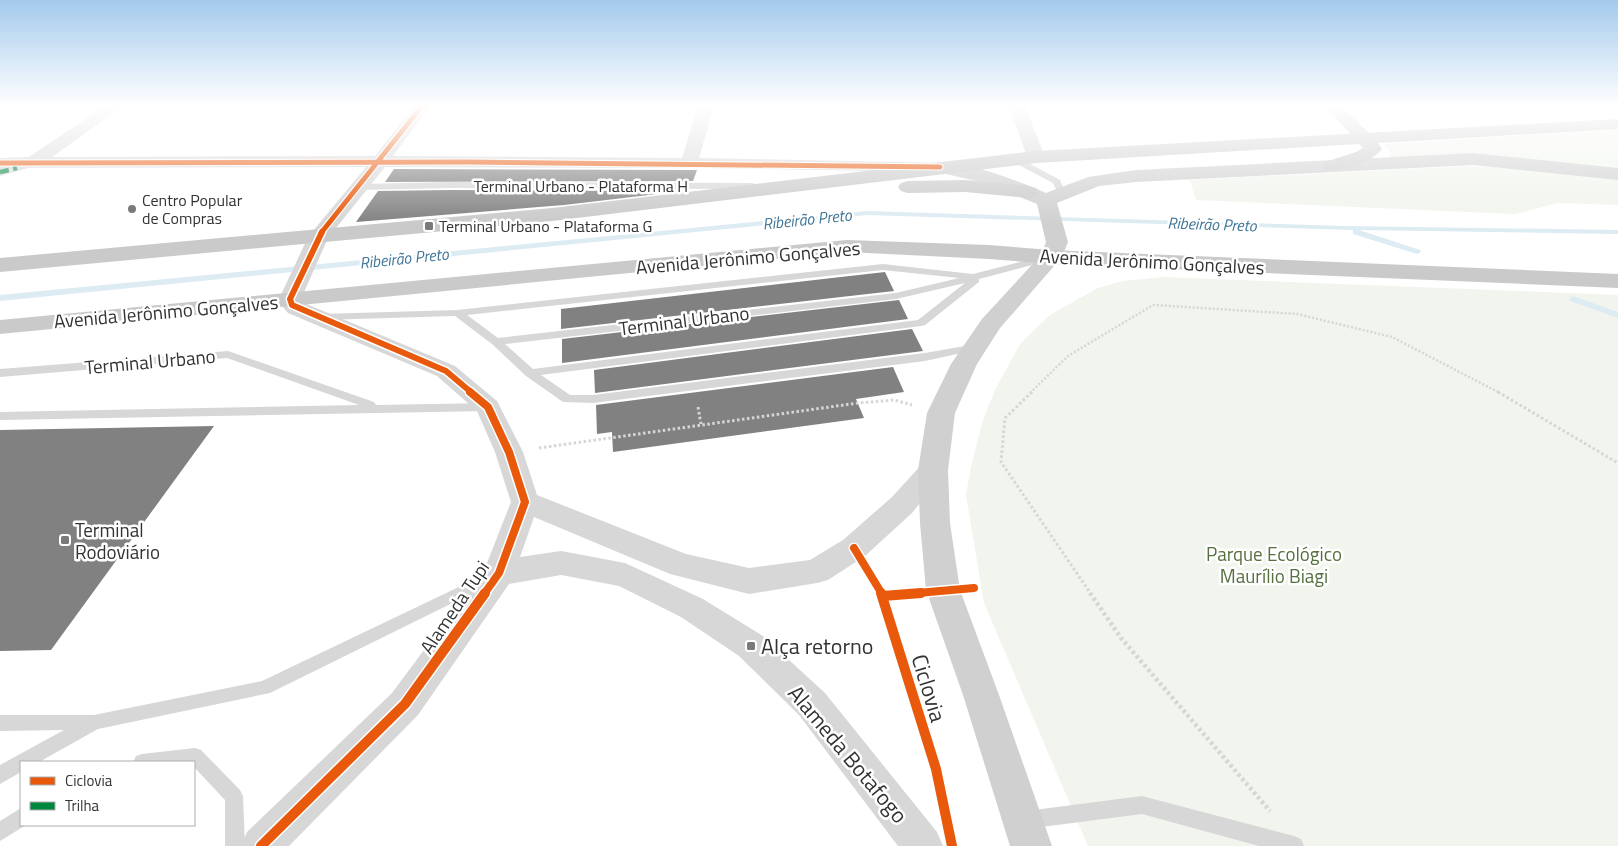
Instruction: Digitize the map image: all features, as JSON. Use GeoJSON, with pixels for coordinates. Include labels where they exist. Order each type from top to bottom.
{"type":"FeatureCollection","features":[{"type":"Feature","properties":{"kind":"main road"},"geometry":{"type":"LineString","coordinates":[[0,265],[314,244],[803,186],[940,167],[1036,158],[1241,145]]}},
{"type":"Feature","properties":{"kind":"main road"},"geometry":{"type":"LineString","coordinates":[[1332,166],[1363,156],[1373,149],[1370,145]]}},
{"type":"Feature","properties":{"kind":"main road"},"geometry":{"type":"LineString","coordinates":[[704,198],[722,202],[739,202],[871,189],[965,186],[1046,198],[1096,181],[1136,176],[1473,159],[1618,174]]}},
{"type":"Feature","properties":{"kind":"main road"},"geometry":{"type":"LineString","coordinates":[[940,167],[975,173],[1046,198]]}},
{"type":"Feature","properties":{"kind":"main road"},"geometry":{"type":"LineString","coordinates":[[1026,833],[982,695],[943,590],[933,470],[942,413],[964,364],[992,324],[1054,250],[1046,198]]}},
{"type":"Feature","properties":{"kind":"main road","name":"Avenida Jerônimo Gonçalves"},"geometry":{"type":"LineString","coordinates":[[0,327],[293,292],[847,246],[1054,250],[1618,281]]}},
{"type":"Feature","properties":{"kind":"street"},"geometry":{"type":"LineString","coordinates":[[0,172],[34,162],[58,145]]}},
{"type":"Feature","properties":{"kind":"street"},"geometry":{"type":"LineString","coordinates":[[392,145],[314,244],[293,292],[292,305],[446,371],[488,408],[509,452],[525,502],[681,565],[749,582],[817,572],[854,548],[902,505],[933,470]]}},
{"type":"Feature","properties":{"kind":"street"},"geometry":{"type":"LineString","coordinates":[[688,162],[693,145]]}},
{"type":"Feature","properties":{"kind":"street"},"geometry":{"type":"LineString","coordinates":[[1031,145],[1036,158]]}},
{"type":"Feature","properties":{"kind":"street"},"geometry":{"type":"LineString","coordinates":[[0,162],[688,162],[940,167]]}},
{"type":"Feature","properties":{"kind":"street","name":"Alameda Tupi"},"geometry":{"type":"LineString","coordinates":[[262,846],[405,704],[499,573],[525,502]]}},
{"type":"Feature","properties":{"kind":"street","name":"Alameda Botafogo"},"geometry":{"type":"LineString","coordinates":[[499,573],[560,563],[625,575],[692,608],[751,646],[812,704],[923,846]]}},
{"type":"Feature","properties":{"kind":"lane"},"geometry":{"type":"LineString","coordinates":[[1011,160],[1020,162],[1057,182],[1046,198]]}},
{"type":"Feature","properties":{"kind":"lane","name":"Terminal Urbano - Plataforma H"},"geometry":{"type":"LineString","coordinates":[[359,187],[451,185],[803,186]]}},
{"type":"Feature","properties":{"kind":"lane","name":"Terminal Urbano"},"geometry":{"type":"LineString","coordinates":[[496,342],[896,296],[979,276],[1054,250]]}},
{"type":"Feature","properties":{"kind":"lane"},"geometry":{"type":"LineString","coordinates":[[321,317],[457,313],[883,267],[979,276]]}},
{"type":"Feature","properties":{"kind":"lane"},"geometry":{"type":"LineString","coordinates":[[530,373],[921,323],[979,276]]}},
{"type":"Feature","properties":{"kind":"lane"},"geometry":{"type":"LineString","coordinates":[[457,313],[496,342],[530,373],[567,399],[593,399],[925,357],[976,347]]}},
{"type":"Feature","properties":{"kind":"lane","name":"Terminal Urbano"},"geometry":{"type":"LineString","coordinates":[[0,373],[228,354],[380,408]]}},
{"type":"Feature","properties":{"kind":"lane"},"geometry":{"type":"LineString","coordinates":[[0,416],[380,408],[488,408]]}},
{"type":"Feature","properties":{"kind":"lane"},"geometry":{"type":"LineString","coordinates":[[0,723],[95,722],[264,688],[499,573]]}},
{"type":"Feature","properties":{"kind":"lane"},"geometry":{"type":"LineString","coordinates":[[23,761],[95,722]]}},
{"type":"Feature","properties":{"kind":"lane"},"geometry":{"type":"LineString","coordinates":[[151,761],[195,756],[234,796],[235,846]]}},
{"type":"Feature","properties":{"kind":"lane"},"geometry":{"type":"LineString","coordinates":[[0,775],[20,763]]}},
{"type":"Feature","properties":{"kind":"lane"},"geometry":{"type":"LineString","coordinates":[[1026,833],[1142,805],[1294,846]]}},
{"type":"Feature","properties":{"kind":"lane"},"geometry":{"type":"LineString","coordinates":[[0,832],[20,818]]}},
{"type":"Feature","properties":{"kind":"path"},"geometry":{"type":"LineString","coordinates":[[1275,816],[1121,638],[1001,462],[1004,418],[1068,356],[1153,305],[1297,314],[1392,337],[1500,393],[1618,463]]}},
{"type":"Feature","properties":{"kind":"path"},"geometry":{"type":"LineString","coordinates":[[509,452],[711,423],[894,400],[942,413]]}},
{"type":"Feature","properties":{"kind":"green space"},"geometry":{"type":"Polygon","coordinates":[[[1385,145],[1618,145],[1618,168],[1529,160],[1389,158],[1391,153],[1385,145]]]}},
{"type":"Feature","properties":{"kind":"green space"},"geometry":{"type":"Polygon","coordinates":[[[1467,166],[1530,169],[1618,178],[1618,205],[1558,203],[1515,214],[1196,200],[1190,180],[1467,166]]]}},
{"type":"Feature","properties":{"kind":"green space","name":"Parque Ecológico Maurílio Biagi"},"geometry":{"type":"Polygon","coordinates":[[[1162,277],[1618,295],[1618,846],[1088,846],[984,603],[966,495],[983,420],[995,390],[1020,344],[1050,315],[1098,288],[1123,281],[1162,277]]]}},
{"type":"Feature","properties":{"kind":"building"},"geometry":{"type":"Polygon","coordinates":[[[394,169],[697,170],[693,181],[385,182],[394,169]]]}},
{"type":"Feature","properties":{"kind":"building"},"geometry":{"type":"Polygon","coordinates":[[[378,191],[683,191],[564,205],[356,222],[378,191]]]}},
{"type":"Feature","properties":{"kind":"building"},"geometry":{"type":"Polygon","coordinates":[[[885,272],[894,291],[561,329],[561,309],[885,272]]]}},
{"type":"Feature","properties":{"kind":"building"},"geometry":{"type":"Polygon","coordinates":[[[899,300],[908,319],[562,363],[562,339],[899,300]]]}},
{"type":"Feature","properties":{"kind":"building"},"geometry":{"type":"Polygon","coordinates":[[[912,329],[923,351],[595,393],[594,370],[912,329]]]}},
{"type":"Feature","properties":{"kind":"building"},"geometry":{"type":"Polygon","coordinates":[[[893,367],[904,392],[856,399],[864,418],[613,452],[612,432],[597,434],[596,405],[893,367]]]}},
{"type":"Feature","properties":{"kind":"building","name":"Terminal Rodoviário"},"geometry":{"type":"Polygon","coordinates":[[[214,426],[51,650],[0,651],[0,430],[214,426]]]}},
{"type":"Feature","properties":{"kind":"waterway","name":"Ribeirão Preto"},"geometry":{"type":"LineString","coordinates":[[0,298],[867,213],[1345,228],[1618,232]]}},
{"type":"Feature","properties":{"kind":"waterway"},"geometry":{"type":"LineString","coordinates":[[1356,232],[1417,252]]}},
{"type":"Feature","properties":{"kind":"waterway"},"geometry":{"type":"LineString","coordinates":[[1573,299],[1618,315]]}},
{"type":"Feature","properties":{"kind":"marked path"},"geometry":{"type":"LineString","coordinates":[[0,172],[17,168]]}},
{"type":"Feature","properties":{"kind":"cycle path"},"geometry":{"type":"LineString","coordinates":[[261,846],[405,704],[499,573],[525,502],[509,452],[488,407],[446,371],[292,305],[290,299],[318,237],[392,145]]}},
{"type":"Feature","properties":{"kind":"cycle path"},"geometry":{"type":"LineString","coordinates":[[0,163],[470,162],[940,167]]}},
{"type":"Feature","properties":{"kind":"cycle path","name":"Ciclovia"},"geometry":{"type":"LineString","coordinates":[[854,548],[883,596],[936,769],[952,846]]}},
{"type":"Feature","properties":{"kind":"cycle path"},"geometry":{"type":"LineString","coordinates":[[883,596],[974,588]]}},
{"type":"Feature","properties":{"kind":"place","name":"Centro Popular de Compras"},"geometry":{"type":"Point","coordinates":[132,209]}},
{"type":"Feature","properties":{"kind":"place","name":"Terminal Urbano - Plataforma G"},"geometry":{"type":"Point","coordinates":[429,226]}},
{"type":"Feature","properties":{"kind":"place","name":"Terminal Rodoviário"},"geometry":{"type":"Point","coordinates":[65,540]}},
{"type":"Feature","properties":{"kind":"place","name":"Alça retorno"},"geometry":{"type":"Point","coordinates":[751,646]}}]}
